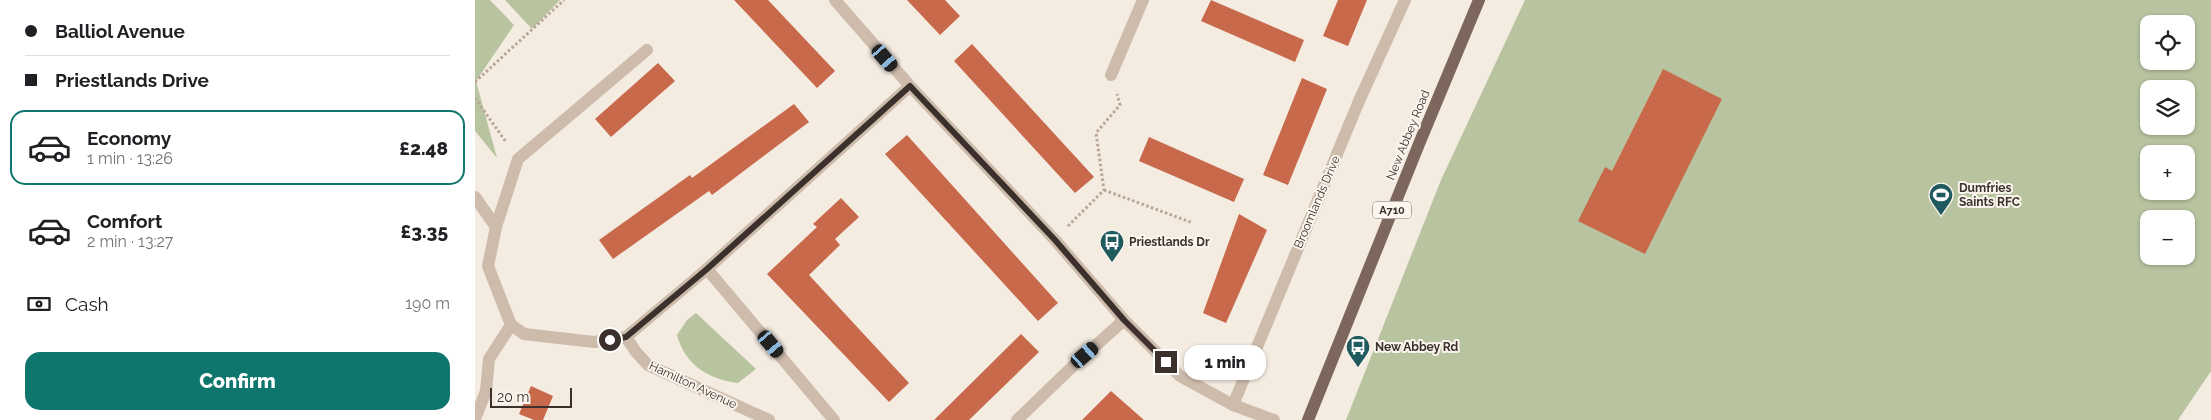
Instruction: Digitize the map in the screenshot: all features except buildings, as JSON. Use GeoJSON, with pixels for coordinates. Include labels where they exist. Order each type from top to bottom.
{"type":"FeatureCollection","features":[{"type":"Feature","properties":{"kind":"main road","name":"New Abbey Road"},"geometry":{"type":"LineString","coordinates":[[1308,420],[1415,153],[1479,0]]}},
{"type":"Feature","properties":{"kind":"street"},"geometry":{"type":"LineString","coordinates":[[835,0],[910,86],[1055,240],[1124,320],[1180,376],[1233,405],[1274,420]]}},
{"type":"Feature","properties":{"kind":"street"},"geometry":{"type":"LineString","coordinates":[[1111,74],[1143,0]]}},
{"type":"Feature","properties":{"kind":"street","name":"Broomlands Drive"},"geometry":{"type":"LineString","coordinates":[[1233,405],[1359,101],[1405,0]]}},
{"type":"Feature","properties":{"kind":"street"},"geometry":{"type":"LineString","coordinates":[[647,50],[518,159],[496,226],[489,266],[511,325],[524,334],[594,342],[626,337],[707,269],[910,86]]}},
{"type":"Feature","properties":{"kind":"street"},"geometry":{"type":"LineString","coordinates":[[475,197],[496,226]]}},
{"type":"Feature","properties":{"kind":"street"},"geometry":{"type":"LineString","coordinates":[[707,269],[834,420]]}},
{"type":"Feature","properties":{"kind":"street"},"geometry":{"type":"LineString","coordinates":[[1017,420],[1124,320]]}},
{"type":"Feature","properties":{"kind":"street"},"geometry":{"type":"LineString","coordinates":[[475,419],[486,392],[489,359],[511,325]]}},
{"type":"Feature","properties":{"kind":"street","name":"Hamilton Avenue"},"geometry":{"type":"LineString","coordinates":[[626,337],[648,366],[769,420]]}},
{"type":"Feature","properties":{"kind":"path"},"geometry":{"type":"LineString","coordinates":[[475,82],[564,0]]}},
{"type":"Feature","properties":{"kind":"path"},"geometry":{"type":"LineString","coordinates":[[1103,190],[1096,133],[1120,105],[1111,74]]}},
{"type":"Feature","properties":{"kind":"path"},"geometry":{"type":"LineString","coordinates":[[475,98],[518,159]]}},
{"type":"Feature","properties":{"kind":"path"},"geometry":{"type":"LineString","coordinates":[[1103,190],[1193,223]]}},
{"type":"Feature","properties":{"kind":"path"},"geometry":{"type":"LineString","coordinates":[[1055,240],[1103,190]]}},
{"type":"Feature","properties":{"kind":"green space"},"geometry":{"type":"Polygon","coordinates":[[[475,0],[490,0],[514,25],[476,81],[497,158],[475,131],[475,0]]]}},
{"type":"Feature","properties":{"kind":"green space"},"geometry":{"type":"Polygon","coordinates":[[[505,0],[560,0],[532,29],[505,0]]]}},
{"type":"Feature","properties":{"kind":"green space"},"geometry":{"type":"Polygon","coordinates":[[[1525,0],[2211,0],[2211,371],[2178,420],[1346,420],[1441,180],[1525,0]]]}},
{"type":"Feature","properties":{"kind":"green space"},"geometry":{"type":"Polygon","coordinates":[[[696,313],[756,369],[738,383],[717,378],[699,369],[686,355],[677,335],[687,320],[696,313]]]}},
{"type":"Feature","properties":{"kind":"place","name":"Dumfries Saints RFC"},"geometry":{"type":"Point","coordinates":[1941,216]}},
{"type":"Feature","properties":{"kind":"place","name":"Priestlands Dr"},"geometry":{"type":"Point","coordinates":[1112,263]}},
{"type":"Feature","properties":{"kind":"place","name":"New Abbey Rd"},"geometry":{"type":"Point","coordinates":[1358,368]}},
{"type":"Feature","properties":{"kind":"route"},"geometry":{"type":"LineString","coordinates":[[610,340],[626,337],[707,269],[910,86],[1055,240],[1124,320],[1166,362]]}}]}
